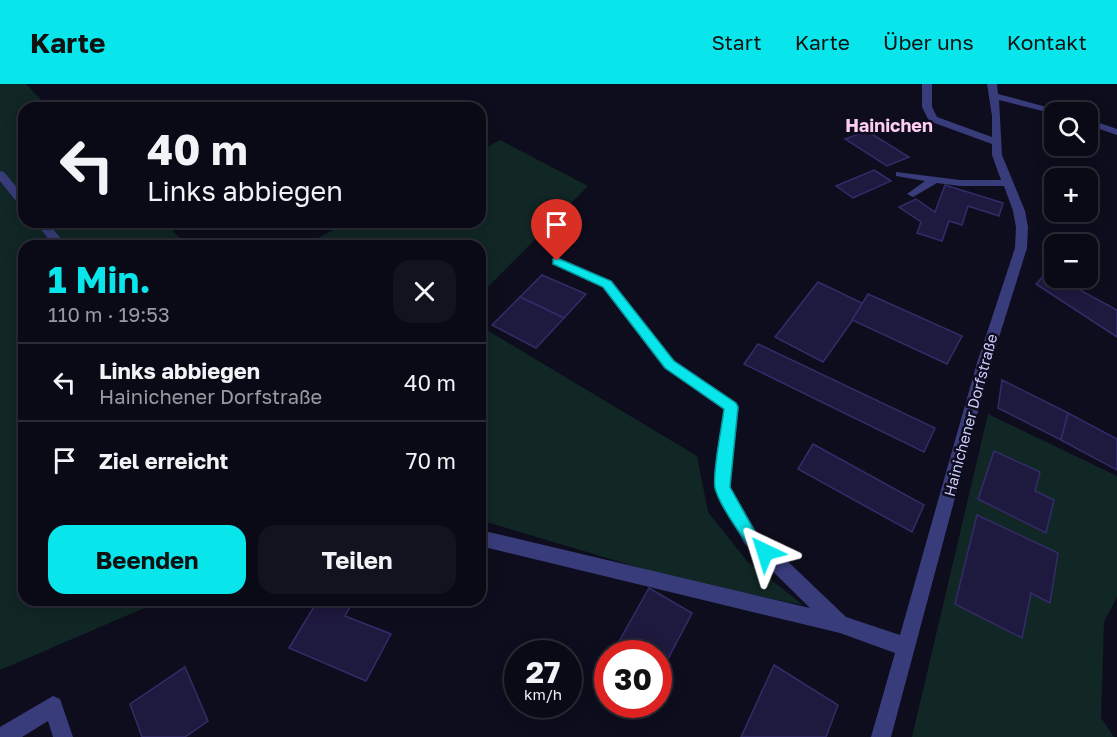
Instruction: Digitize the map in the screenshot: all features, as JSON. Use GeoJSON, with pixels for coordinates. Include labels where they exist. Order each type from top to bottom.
{"type":"FeatureCollection","features":[{"type":"Feature","properties":{"kind":"street"},"geometry":{"type":"LineString","coordinates":[[927,84],[927,107],[933,119],[996,142]]}},
{"type":"Feature","properties":{"kind":"street","name":"Hainichener Dorfstraße"},"geometry":{"type":"LineString","coordinates":[[881,737],[984,363],[1021,248],[1022,228],[1009,183],[997,155],[993,90],[1044,107]]}},
{"type":"Feature","properties":{"kind":"street"},"geometry":{"type":"LineString","coordinates":[[1098,125],[1117,132]]}},
{"type":"Feature","properties":{"kind":"street"},"geometry":{"type":"LineString","coordinates":[[0,174],[18,196]]}},
{"type":"Feature","properties":{"kind":"street"},"geometry":{"type":"LineString","coordinates":[[900,174],[933,181],[1009,183]]}},
{"type":"Feature","properties":{"kind":"street"},"geometry":{"type":"LineString","coordinates":[[913,194],[933,181]]}},
{"type":"Feature","properties":{"kind":"street"},"geometry":{"type":"LineString","coordinates":[[45,228],[56,240]]}},
{"type":"Feature","properties":{"kind":"street"},"geometry":{"type":"LineString","coordinates":[[557,261],[607,284],[669,364],[732,407],[722,487],[750,537],[840,624]]}},
{"type":"Feature","properties":{"kind":"street"},"geometry":{"type":"LineString","coordinates":[[486,539],[840,624],[906,647]]}},
{"type":"Feature","properties":{"kind":"street"},"geometry":{"type":"LineString","coordinates":[[3,737],[53,706],[63,737]]}},
{"type":"Feature","properties":{"kind":"green space"},"geometry":{"type":"Polygon","coordinates":[[[0,84],[26,84],[43,102],[18,102],[18,228],[170,228],[182,240],[18,240],[18,606],[149,606],[0,670],[0,84]]]}},
{"type":"Feature","properties":{"kind":"green space"},"geometry":{"type":"Polygon","coordinates":[[[500,140],[588,186],[486,289],[486,240],[314,240],[337,228],[486,228],[486,148],[500,140]]]}},
{"type":"Feature","properties":{"kind":"green space"},"geometry":{"type":"Polygon","coordinates":[[[486,330],[697,456],[708,512],[747,561],[803,605],[684,581],[486,522],[486,330]]]}},
{"type":"Feature","properties":{"kind":"green space"},"geometry":{"type":"Polygon","coordinates":[[[988,414],[1117,476],[1117,597],[1104,622],[1101,718],[1114,737],[912,737],[988,414]]]}},
{"type":"Feature","properties":{"kind":"building"},"geometry":{"type":"Polygon","coordinates":[[[867,131],[909,157],[887,166],[845,139],[867,131]]]}},
{"type":"Feature","properties":{"kind":"building"},"geometry":{"type":"Polygon","coordinates":[[[874,170],[891,181],[853,198],[836,186],[874,170]]]}},
{"type":"Feature","properties":{"kind":"building"},"geometry":{"type":"Polygon","coordinates":[[[945,185],[1003,203],[999,216],[968,206],[962,225],[949,221],[942,241],[917,233],[921,222],[899,207],[916,199],[935,212],[945,185]]]}},
{"type":"Feature","properties":{"kind":"building"},"geometry":{"type":"Polygon","coordinates":[[[542,275],[586,294],[564,318],[520,297],[542,275]]]}},
{"type":"Feature","properties":{"kind":"building"},"geometry":{"type":"Polygon","coordinates":[[[1044,275],[1044,288],[1076,288],[1117,310],[1117,337],[1036,284],[1044,275]]]}},
{"type":"Feature","properties":{"kind":"building"},"geometry":{"type":"Polygon","coordinates":[[[818,282],[864,304],[823,362],[775,337],[818,282]]]}},
{"type":"Feature","properties":{"kind":"building"},"geometry":{"type":"Polygon","coordinates":[[[868,294],[962,336],[947,364],[852,320],[868,294]]]}},
{"type":"Feature","properties":{"kind":"building"},"geometry":{"type":"Polygon","coordinates":[[[520,297],[564,318],[536,348],[492,325],[520,297]]]}},
{"type":"Feature","properties":{"kind":"building"},"geometry":{"type":"Polygon","coordinates":[[[758,344],[935,428],[924,452],[744,364],[758,344]]]}},
{"type":"Feature","properties":{"kind":"building"},"geometry":{"type":"Polygon","coordinates":[[[1002,380],[1068,413],[1061,440],[998,408],[1002,380]]]}},
{"type":"Feature","properties":{"kind":"building"},"geometry":{"type":"Polygon","coordinates":[[[1068,413],[1117,439],[1117,470],[1061,440],[1068,413]]]}},
{"type":"Feature","properties":{"kind":"building"},"geometry":{"type":"Polygon","coordinates":[[[813,444],[924,505],[912,532],[798,469],[813,444]]]}},
{"type":"Feature","properties":{"kind":"building"},"geometry":{"type":"Polygon","coordinates":[[[994,451],[1040,472],[1035,491],[1054,500],[1046,533],[978,499],[994,451]]]}},
{"type":"Feature","properties":{"kind":"building"},"geometry":{"type":"Polygon","coordinates":[[[977,515],[1058,553],[1050,603],[1031,593],[1022,638],[955,604],[977,515]]]}},
{"type":"Feature","properties":{"kind":"building"},"geometry":{"type":"Polygon","coordinates":[[[649,588],[692,613],[672,651],[672,640],[620,640],[649,588]]]}},
{"type":"Feature","properties":{"kind":"building"},"geometry":{"type":"Polygon","coordinates":[[[314,606],[351,606],[345,616],[391,634],[366,681],[289,648],[314,606]]]}},
{"type":"Feature","properties":{"kind":"building"},"geometry":{"type":"Polygon","coordinates":[[[774,665],[838,705],[826,737],[741,737],[774,665]]]}},
{"type":"Feature","properties":{"kind":"building"},"geometry":{"type":"Polygon","coordinates":[[[185,667],[208,721],[185,737],[142,737],[130,704],[185,667]]]}},
{"type":"Feature","properties":{"kind":"district","name":"Hainichen"},"geometry":{"type":"Point","coordinates":[889,125]}},
{"type":"Feature","properties":{"kind":"route"},"geometry":{"type":"LineString","coordinates":[[557,261],[607,284],[669,364],[732,407],[722,487],[750,537],[765,552]]}}]}
